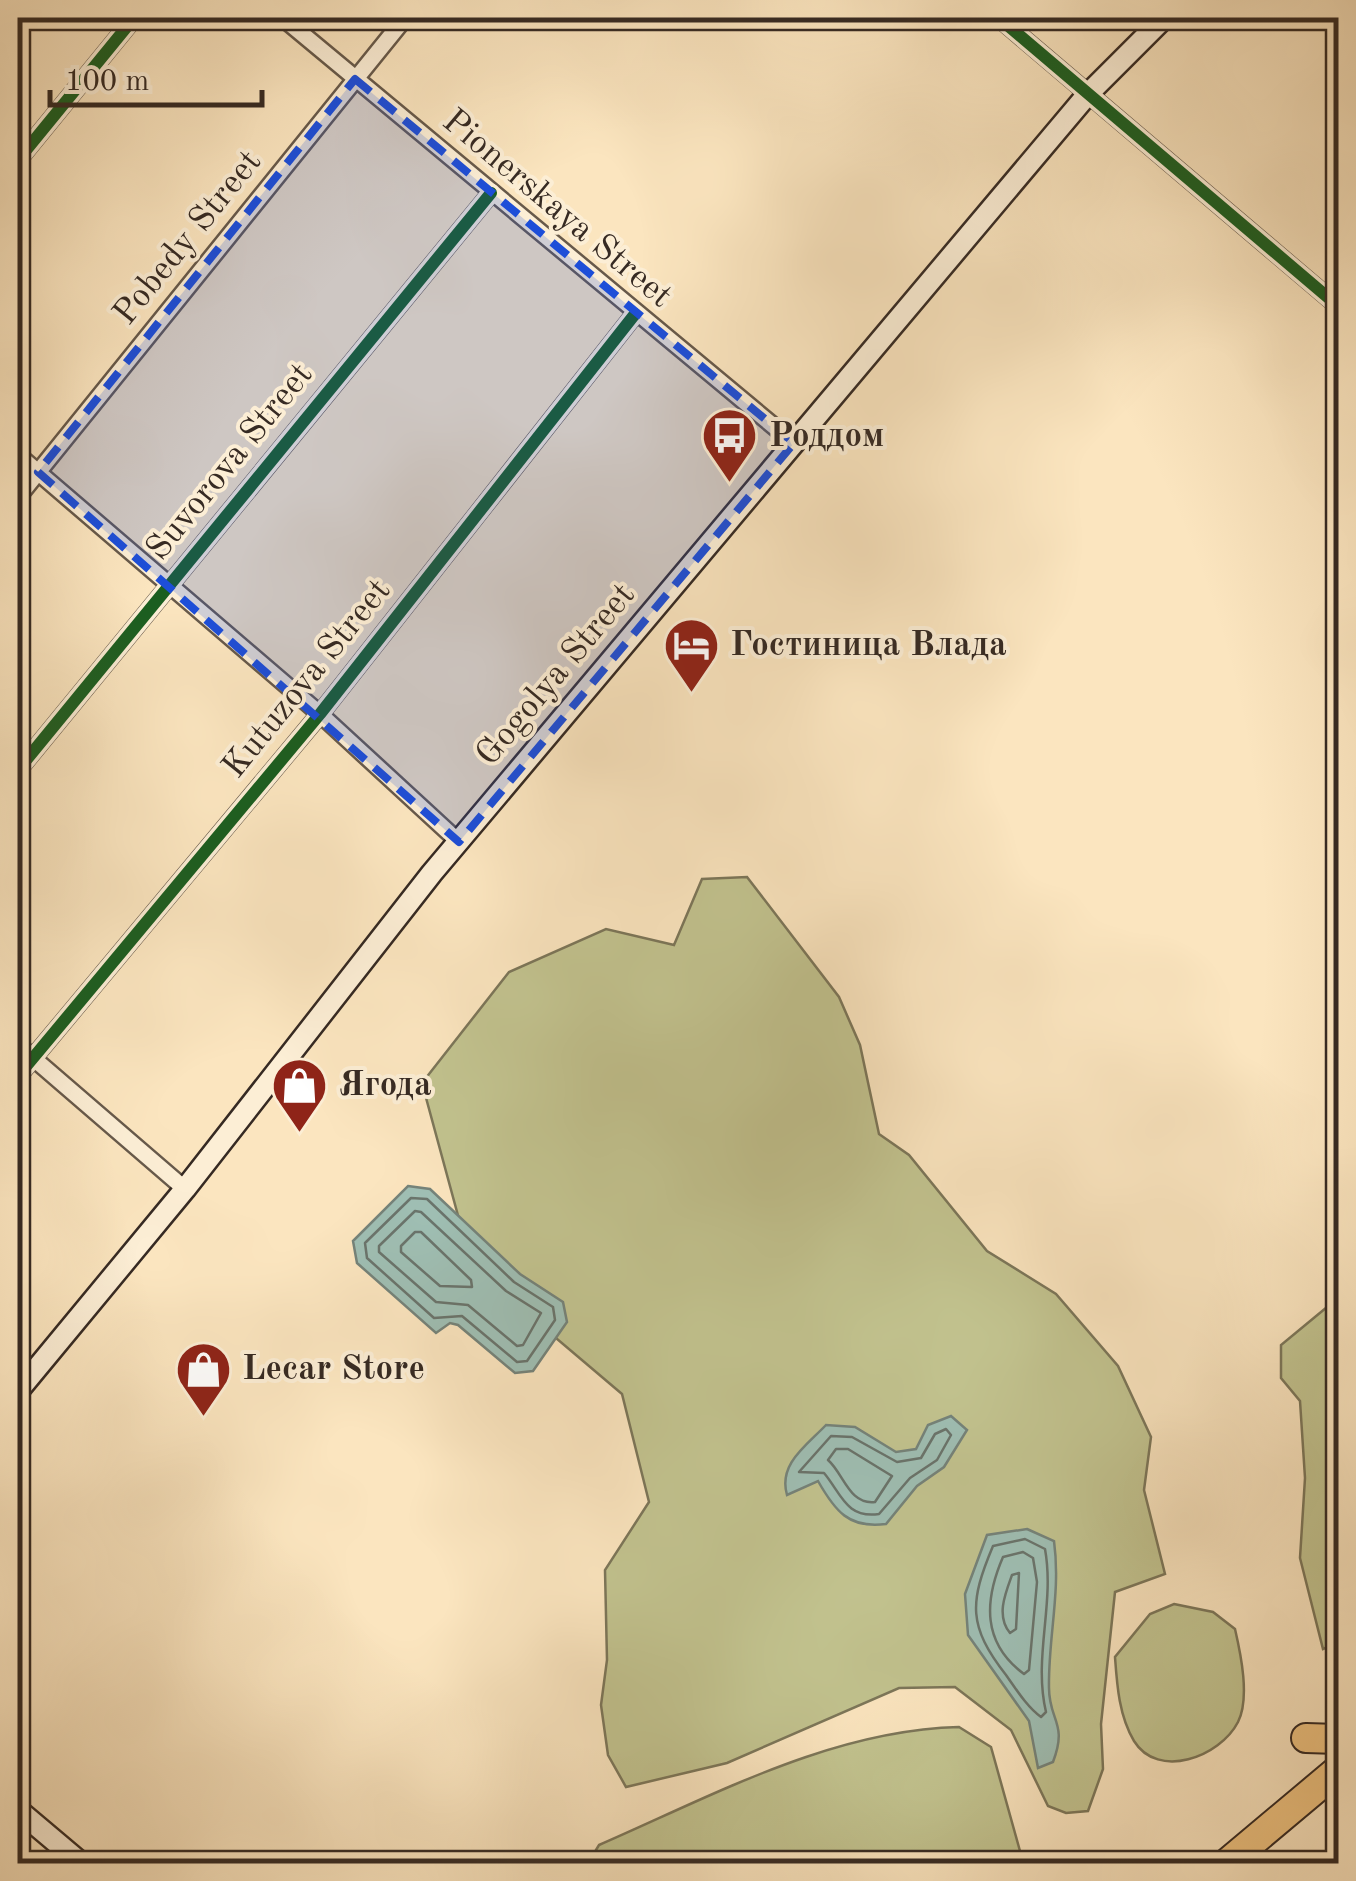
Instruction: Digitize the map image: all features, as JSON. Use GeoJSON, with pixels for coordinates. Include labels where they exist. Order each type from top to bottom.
{"type":"FeatureCollection","features":[{"type":"Feature","properties":{"kind":"highway"},"geometry":{"type":"LineString","coordinates":[[1306,1738],[1338,1739]]}},
{"type":"Feature","properties":{"kind":"highway"},"geometry":{"type":"LineString","coordinates":[[1226,1864],[1338,1770]]}},
{"type":"Feature","properties":{"kind":"main road","name":"Gogolya Street"},"geometry":{"type":"LineString","coordinates":[[18,1390],[185,1190],[458,842],[1087,95],[1164,18]]}},
{"type":"Feature","properties":{"kind":"main road"},"geometry":{"type":"LineString","coordinates":[[18,1810],[82,1864]]}},
{"type":"Feature","properties":{"kind":"street"},"geometry":{"type":"LineString","coordinates":[[18,160],[134,18]]}},
{"type":"Feature","properties":{"kind":"street","name":"Pionerskaya Street"},"geometry":{"type":"LineString","coordinates":[[284,18],[794,443]]}},
{"type":"Feature","properties":{"kind":"street","name":"Pobedy Street"},"geometry":{"type":"LineString","coordinates":[[18,497],[405,18]]}},
{"type":"Feature","properties":{"kind":"street"},"geometry":{"type":"LineString","coordinates":[[999,18],[1338,306]]}},
{"type":"Feature","properties":{"kind":"street","name":"Suvorova Street"},"geometry":{"type":"LineString","coordinates":[[18,770],[491,193]]}},
{"type":"Feature","properties":{"kind":"street","name":"Kutuzova Street"},"geometry":{"type":"LineString","coordinates":[[18,1076],[320,714],[636,314]]}},
{"type":"Feature","properties":{"kind":"street"},"geometry":{"type":"LineString","coordinates":[[18,454],[320,714],[458,842]]}},
{"type":"Feature","properties":{"kind":"street"},"geometry":{"type":"LineString","coordinates":[[18,1045],[185,1190]]}},
{"type":"Feature","properties":{"kind":"highlighted area"},"geometry":{"type":"Polygon","coordinates":[[[355,79],[794,443],[459,842],[38,472],[355,79]]]}},
{"type":"Feature","properties":{"kind":"green space"},"geometry":{"type":"Polygon","coordinates":[[[747,877],[839,997],[860,1045],[879,1134],[909,1155],[987,1251],[1056,1294],[1118,1366],[1151,1437],[1144,1490],[1165,1574],[1115,1592],[1101,1724],[1103,1769],[1088,1811],[1066,1813],[1048,1806],[1011,1730],[955,1687],[899,1688],[727,1763],[626,1787],[608,1755],[601,1705],[607,1660],[605,1570],[649,1502],[622,1394],[472,1267],[422,1083],[509,972],[606,929],[674,945],[702,879],[747,877]]]}},
{"type":"Feature","properties":{"kind":"green space"},"geometry":{"type":"Polygon","coordinates":[[[1338,1298],[1338,1643],[1323,1649],[1300,1558],[1305,1478],[1300,1401],[1281,1378],[1281,1345],[1338,1298]]]}},
{"type":"Feature","properties":{"kind":"green space"},"geometry":{"type":"Polygon","coordinates":[[[1174,1604],[1213,1612],[1235,1629],[1244,1689],[1242,1712],[1229,1734],[1204,1754],[1173,1761],[1145,1753],[1134,1741],[1122,1711],[1115,1657],[1150,1614],[1174,1604]]]}},
{"type":"Feature","properties":{"kind":"green space"},"geometry":{"type":"Polygon","coordinates":[[[959,1727],[991,1747],[1020,1851],[1019,1863],[588,1863],[599,1845],[774,1768],[865,1740],[959,1727]]]}},
{"type":"Feature","properties":{"kind":"water"},"geometry":{"type":"Polygon","coordinates":[[[408,1186],[430,1189],[520,1274],[563,1302],[567,1322],[533,1371],[515,1373],[458,1325],[450,1323],[436,1333],[357,1263],[353,1241],[408,1186]]]}},
{"type":"Feature","properties":{"kind":"water"},"geometry":{"type":"Polygon","coordinates":[[[951,1416],[967,1430],[944,1467],[917,1486],[886,1524],[862,1524],[844,1516],[818,1481],[787,1495],[786,1474],[790,1465],[826,1425],[855,1427],[896,1452],[916,1449],[928,1425],[951,1416]]]}},
{"type":"Feature","properties":{"kind":"water"},"geometry":{"type":"Polygon","coordinates":[[[1027,1529],[1054,1541],[1056,1560],[1049,1688],[1059,1739],[1053,1762],[1038,1768],[1029,1721],[968,1635],[965,1594],[987,1535],[1027,1529]]]}},
{"type":"Feature","properties":{"kind":"cycle path"},"geometry":{"type":"LineString","coordinates":[[18,160],[134,18]]}},
{"type":"Feature","properties":{"kind":"cycle path"},"geometry":{"type":"LineString","coordinates":[[999,18],[1338,306]]}},
{"type":"Feature","properties":{"kind":"cycle path"},"geometry":{"type":"LineString","coordinates":[[18,770],[491,193]]}},
{"type":"Feature","properties":{"kind":"cycle path"},"geometry":{"type":"LineString","coordinates":[[18,1076],[320,714],[635,314]]}},
{"type":"Feature","properties":{"kind":"place","name":"Роддом"},"geometry":{"type":"Point","coordinates":[730,485]}},
{"type":"Feature","properties":{"kind":"place","name":"Гостиница Влада"},"geometry":{"type":"Point","coordinates":[691,694]}},
{"type":"Feature","properties":{"kind":"place","name":"Ягода"},"geometry":{"type":"Point","coordinates":[300,1134]}},
{"type":"Feature","properties":{"kind":"place","name":"Lecar Store"},"geometry":{"type":"Point","coordinates":[203,1418]}}]}
